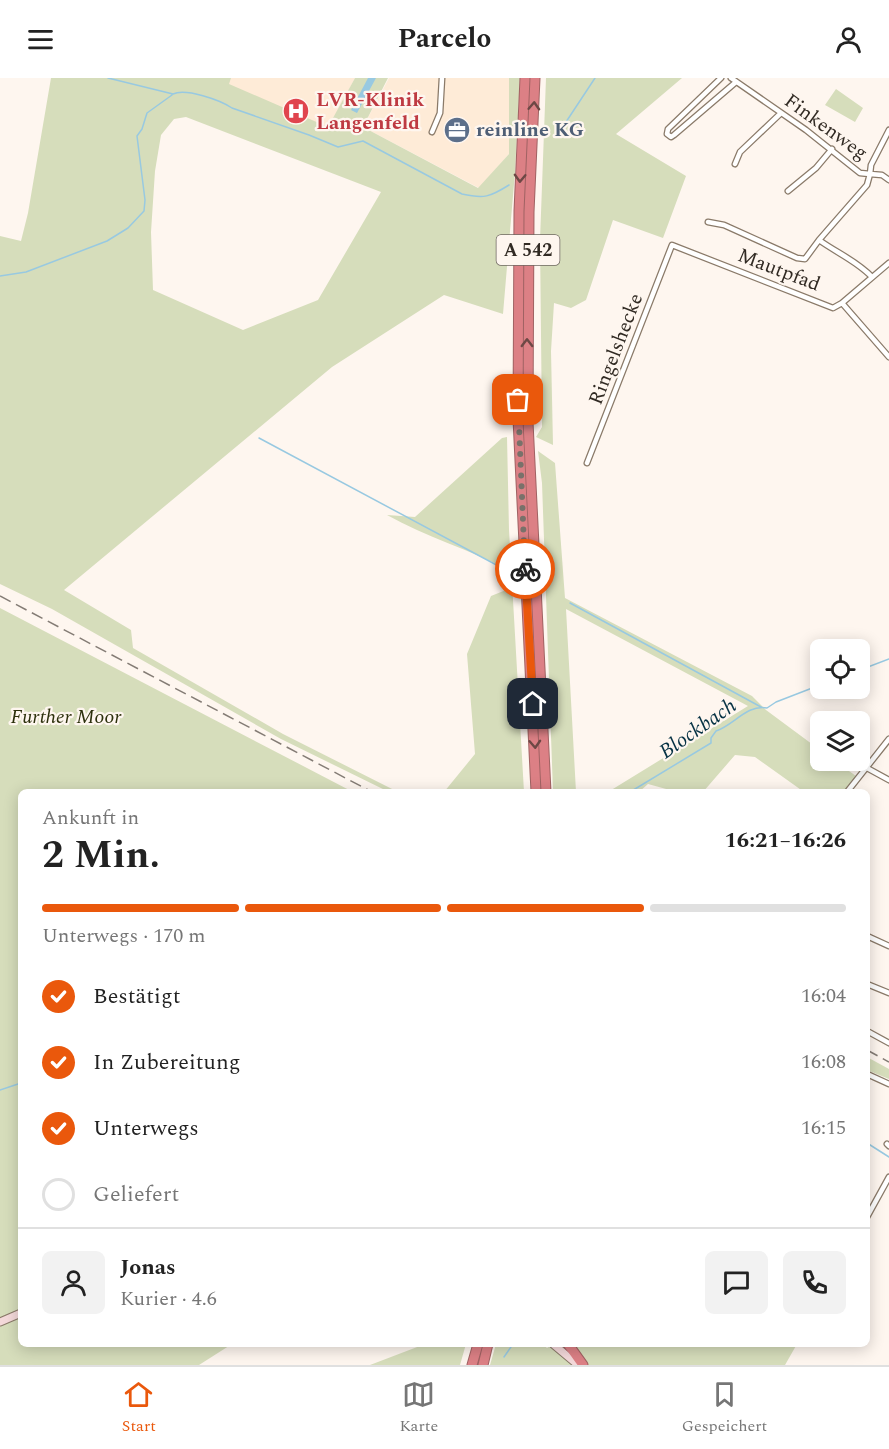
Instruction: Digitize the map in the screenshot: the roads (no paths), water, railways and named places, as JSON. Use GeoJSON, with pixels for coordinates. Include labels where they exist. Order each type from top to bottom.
{"type":"FeatureCollection","features":[{"type":"Feature","properties":{"kind":"highway","name":"A 542"},"geometry":{"type":"LineString","coordinates":[[525,78],[519,235],[518,419],[536,789]]}},
{"type":"Feature","properties":{"kind":"highway","name":"A 542"},"geometry":{"type":"LineString","coordinates":[[535,78],[528,247],[528,422],[546,789]]}},
{"type":"Feature","properties":{"kind":"highway"},"geometry":{"type":"LineString","coordinates":[[472,1365],[477,1347]]}},
{"type":"Feature","properties":{"kind":"highway"},"geometry":{"type":"LineString","coordinates":[[483,1365],[487,1347]]}},
{"type":"Feature","properties":{"kind":"highway"},"geometry":{"type":"LineString","coordinates":[[570,1347],[584,1365]]}},
{"type":"Feature","properties":{"kind":"main road"},"geometry":{"type":"LineString","coordinates":[[0,1322],[18,1314]]}},
{"type":"Feature","properties":{"kind":"main road"},"geometry":{"type":"LineString","coordinates":[[557,1347],[578,1365]]}},
{"type":"Feature","properties":{"kind":"street"},"geometry":{"type":"LineString","coordinates":[[432,132],[440,113],[442,78]]}},
{"type":"Feature","properties":{"kind":"street"},"geometry":{"type":"LineString","coordinates":[[721,78],[668,129],[667,134],[670,137],[734,80]]}},
{"type":"Feature","properties":{"kind":"street","name":"Finkenweg"},"geometry":{"type":"LineString","coordinates":[[734,80],[832,149],[860,173],[882,175],[889,180]]}},
{"type":"Feature","properties":{"kind":"street"},"geometry":{"type":"LineString","coordinates":[[735,164],[740,152],[781,113]]}},
{"type":"Feature","properties":{"kind":"street"},"geometry":{"type":"LineString","coordinates":[[708,222],[724,225],[797,258],[805,259],[867,185],[871,165],[889,130]]}},
{"type":"Feature","properties":{"kind":"street"},"geometry":{"type":"LineString","coordinates":[[788,190],[816,168],[832,149]]}},
{"type":"Feature","properties":{"kind":"street"},"geometry":{"type":"LineString","coordinates":[[819,240],[833,251],[853,260],[872,277]]}},
{"type":"Feature","properties":{"kind":"street","name":"Mautpfad"},"geometry":{"type":"LineString","coordinates":[[672,245],[833,308],[842,303],[888,354]]}},
{"type":"Feature","properties":{"kind":"street","name":"Ringelshecke"},"geometry":{"type":"LineString","coordinates":[[587,463],[672,245]]}},
{"type":"Feature","properties":{"kind":"street"},"geometry":{"type":"LineString","coordinates":[[842,303],[889,263]]}},
{"type":"Feature","properties":{"kind":"street"},"geometry":{"type":"LineString","coordinates":[[870,764],[889,739]]}},
{"type":"Feature","properties":{"kind":"street"},"geometry":{"type":"LineString","coordinates":[[870,770],[889,780]]}},
{"type":"Feature","properties":{"kind":"street"},"geometry":{"type":"LineString","coordinates":[[850,789],[864,771]]}},
{"type":"Feature","properties":{"kind":"street"},"geometry":{"type":"LineString","coordinates":[[870,937],[889,946]]}},
{"type":"Feature","properties":{"kind":"street"},"geometry":{"type":"LineString","coordinates":[[870,985],[889,993]]}},
{"type":"Feature","properties":{"kind":"street"},"geometry":{"type":"LineString","coordinates":[[870,1033],[889,1043]]}},
{"type":"Feature","properties":{"kind":"street"},"geometry":{"type":"LineString","coordinates":[[870,1075],[889,1084]]}},
{"type":"Feature","properties":{"kind":"street"},"geometry":{"type":"LineString","coordinates":[[870,1213],[888,1180]]}},
{"type":"Feature","properties":{"kind":"water"},"geometry":{"type":"Polygon","coordinates":[[[368,78],[376,78],[357,113],[351,110],[368,78]]]}},
{"type":"Feature","properties":{"kind":"waterway"},"geometry":{"type":"LineString","coordinates":[[108,78],[173,94],[186,93],[203,96],[338,147],[363,141],[462,194],[487,196],[509,185]]}},
{"type":"Feature","properties":{"kind":"waterway"},"geometry":{"type":"LineString","coordinates":[[566,122],[595,78]]}},
{"type":"Feature","properties":{"kind":"waterway"},"geometry":{"type":"LineString","coordinates":[[0,276],[26,272],[107,241],[128,228],[144,211],[145,200],[137,136],[147,113],[172,95]]}},
{"type":"Feature","properties":{"kind":"waterway"},"geometry":{"type":"LineString","coordinates":[[259,438],[504,569]]}},
{"type":"Feature","properties":{"kind":"waterway"},"geometry":{"type":"LineString","coordinates":[[570,603],[761,707]]}},
{"type":"Feature","properties":{"kind":"waterway","name":"Blockbach"},"geometry":{"type":"LineString","coordinates":[[870,666],[889,659]]}},
{"type":"Feature","properties":{"kind":"waterway","name":"Blockbach"},"geometry":{"type":"LineString","coordinates":[[635,789],[711,743],[711,738],[716,731],[747,712],[767,708],[776,702],[810,689]]}},
{"type":"Feature","properties":{"kind":"waterway","name":"Blockbach"},"geometry":{"type":"LineString","coordinates":[[0,1090],[18,1084]]}},
{"type":"Feature","properties":{"kind":"waterway"},"geometry":{"type":"LineString","coordinates":[[870,1145],[889,1157]]}},
{"type":"Feature","properties":{"kind":"waterway"},"geometry":{"type":"LineString","coordinates":[[504,1357],[511,1347]]}},
{"type":"Feature","properties":{"kind":"railway"},"geometry":{"type":"LineString","coordinates":[[0,596],[366,789]]}},
{"type":"Feature","properties":{"kind":"railway"},"geometry":{"type":"LineString","coordinates":[[870,1052],[889,1062]]}},
{"type":"Feature","properties":{"kind":"place","name":"LVR-Klinik Langenfeld"},"geometry":{"type":"Point","coordinates":[296,111]}},
{"type":"Feature","properties":{"kind":"place","name":"reinline KG"},"geometry":{"type":"Point","coordinates":[457,130]}},
{"type":"Feature","properties":{"kind":"park label","name":"Further Moor"},"geometry":{"type":"Point","coordinates":[66,717]}}]}
